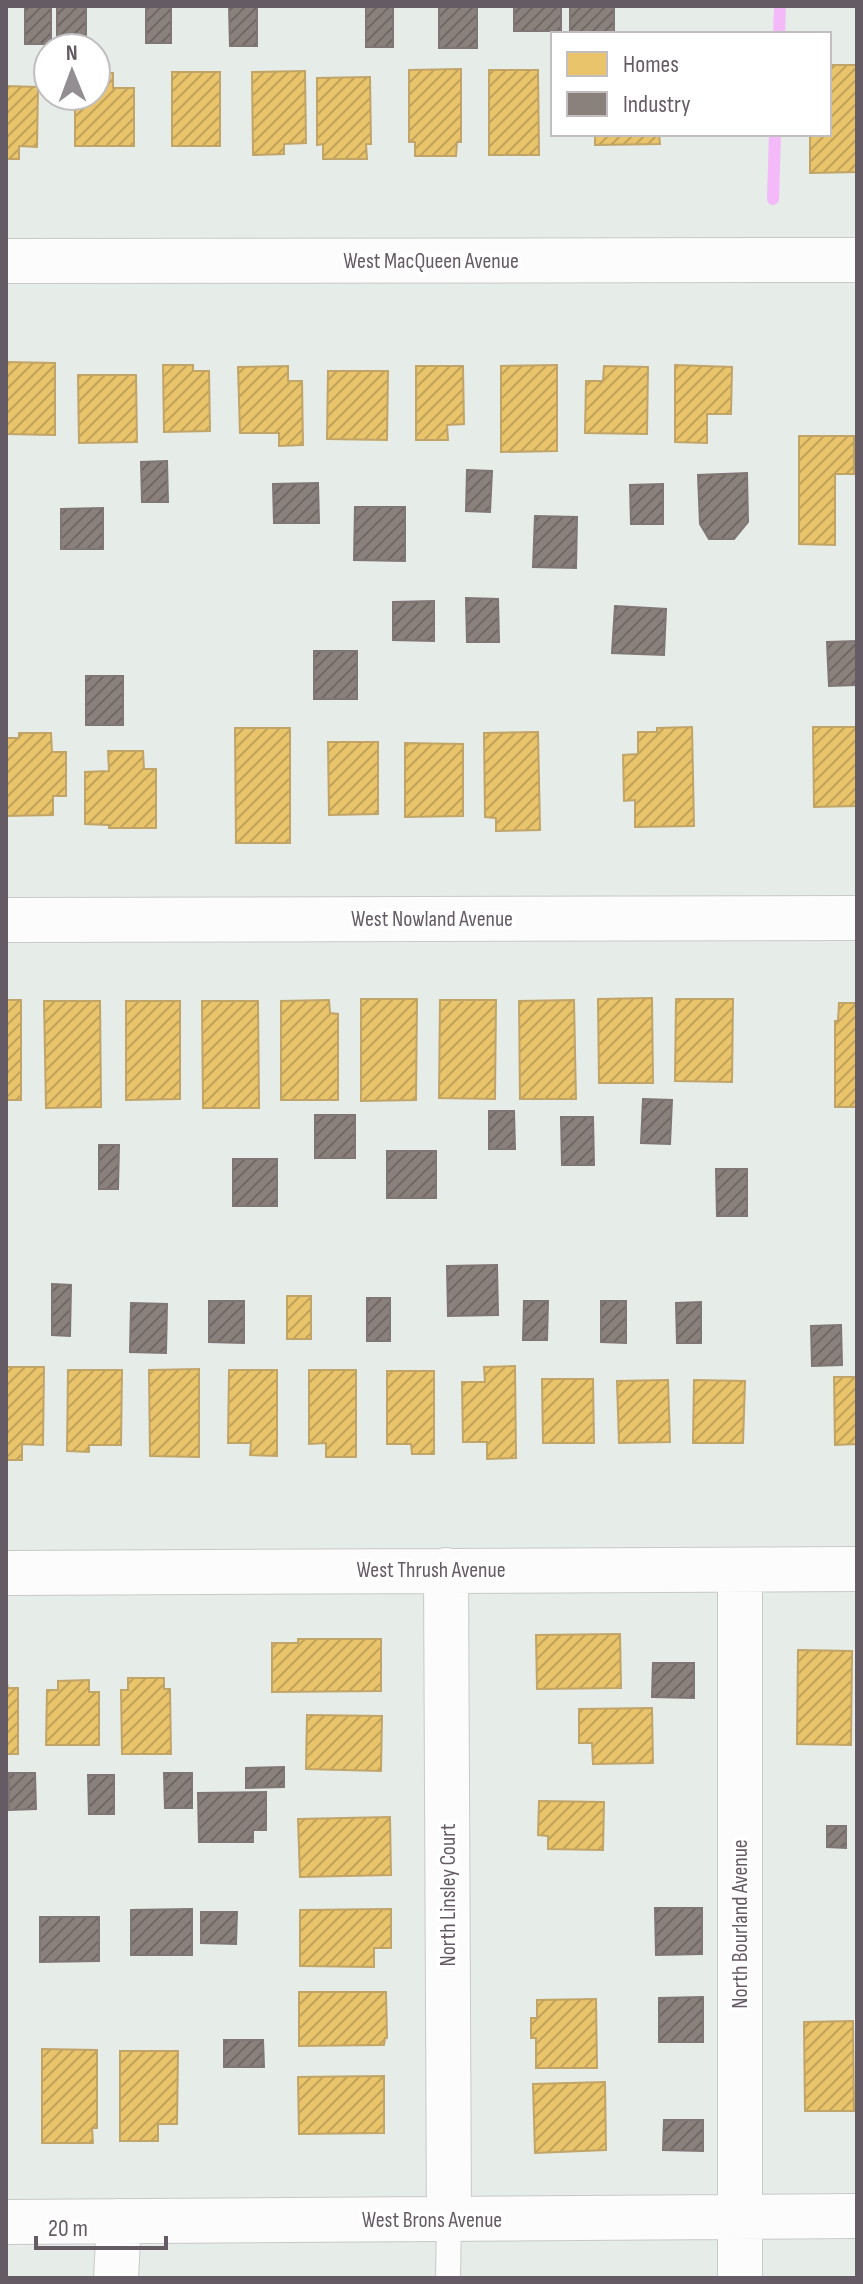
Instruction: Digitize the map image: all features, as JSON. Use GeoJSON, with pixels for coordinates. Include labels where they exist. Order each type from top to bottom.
{"type":"FeatureCollection","features":[{"type":"Feature","properties":{"kind":"street","name":"West MacQueen Avenue"},"geometry":{"type":"LineString","coordinates":[[6,261],[857,260]]}},
{"type":"Feature","properties":{"kind":"street","name":"West Nowland Avenue"},"geometry":{"type":"LineString","coordinates":[[6,920],[857,918]]}},
{"type":"Feature","properties":{"kind":"street","name":"West Thrush Avenue"},"geometry":{"type":"LineString","coordinates":[[6,1573],[857,1569]]}},
{"type":"Feature","properties":{"kind":"street","name":"North Linsley Court"},"geometry":{"type":"LineString","coordinates":[[446,1570],[449,2220]]}},
{"type":"Feature","properties":{"kind":"street","name":"North Bourland Avenue"},"geometry":{"type":"LineString","coordinates":[[740,1570],[740,2278]]}},
{"type":"Feature","properties":{"kind":"street","name":"West Brons Avenue"},"geometry":{"type":"LineString","coordinates":[[6,2222],[857,2216]]}},
{"type":"Feature","properties":{"kind":"street"},"geometry":{"type":"LineString","coordinates":[[116,2278],[119,2221]]}},
{"type":"Feature","properties":{"kind":"lane"},"geometry":{"type":"LineString","coordinates":[[448,2278],[449,2220]]}},
{"type":"Feature","properties":{"kind":"building: Homes"},"geometry":{"type":"Polygon","coordinates":[[[831,65],[857,65],[857,172],[810,173],[810,136],[831,136],[831,65]]]}},
{"type":"Feature","properties":{"kind":"building: Homes"},"geometry":{"type":"Polygon","coordinates":[[[461,69],[461,142],[457,142],[456,156],[415,156],[415,142],[409,142],[409,70],[461,69]]]}},
{"type":"Feature","properties":{"kind":"building: Homes"},"geometry":{"type":"Polygon","coordinates":[[[489,70],[538,70],[539,155],[489,155],[489,70]]]}},
{"type":"Feature","properties":{"kind":"building: Homes"},"geometry":{"type":"Polygon","coordinates":[[[305,71],[306,143],[284,144],[284,154],[253,155],[252,72],[305,71]]]}},
{"type":"Feature","properties":{"kind":"building: Homes"},"geometry":{"type":"Polygon","coordinates":[[[172,72],[220,72],[220,146],[172,146],[172,72]]]}},
{"type":"Feature","properties":{"kind":"building: Homes"},"geometry":{"type":"Polygon","coordinates":[[[112,73],[113,88],[134,88],[134,146],[75,146],[75,112],[112,112],[112,73]]]}},
{"type":"Feature","properties":{"kind":"building: Homes"},"geometry":{"type":"Polygon","coordinates":[[[370,77],[371,144],[366,144],[367,159],[323,159],[323,144],[317,145],[317,78],[370,77]]]}},
{"type":"Feature","properties":{"kind":"building: Homes"},"geometry":{"type":"Polygon","coordinates":[[[6,86],[32,87],[32,112],[38,112],[37,147],[19,146],[19,159],[6,159],[6,86]]]}},
{"type":"Feature","properties":{"kind":"building: Homes"},"geometry":{"type":"Polygon","coordinates":[[[595,136],[659,136],[660,144],[595,145],[595,136]]]}},
{"type":"Feature","properties":{"kind":"building: Homes"},"geometry":{"type":"Polygon","coordinates":[[[6,362],[55,363],[55,435],[6,434],[6,362]]]}},
{"type":"Feature","properties":{"kind":"building: Homes"},"geometry":{"type":"Polygon","coordinates":[[[163,365],[193,365],[193,371],[209,371],[210,431],[164,432],[163,365]]]}},
{"type":"Feature","properties":{"kind":"building: Homes"},"geometry":{"type":"Polygon","coordinates":[[[557,365],[557,451],[501,452],[501,366],[557,365]]]}},
{"type":"Feature","properties":{"kind":"building: Homes"},"geometry":{"type":"Polygon","coordinates":[[[675,365],[732,367],[731,414],[707,414],[707,443],[675,442],[675,365]]]}},
{"type":"Feature","properties":{"kind":"building: Homes"},"geometry":{"type":"Polygon","coordinates":[[[288,366],[288,381],[302,381],[303,445],[279,446],[279,433],[240,433],[238,367],[288,366]]]}},
{"type":"Feature","properties":{"kind":"building: Homes"},"geometry":{"type":"Polygon","coordinates":[[[416,366],[463,366],[464,424],[447,425],[448,440],[416,440],[416,366]]]}},
{"type":"Feature","properties":{"kind":"building: Homes"},"geometry":{"type":"Polygon","coordinates":[[[604,366],[648,367],[647,434],[585,433],[586,381],[603,381],[604,366]]]}},
{"type":"Feature","properties":{"kind":"building: Homes"},"geometry":{"type":"Polygon","coordinates":[[[328,371],[388,371],[387,440],[327,439],[328,371]]]}},
{"type":"Feature","properties":{"kind":"building: Homes"},"geometry":{"type":"Polygon","coordinates":[[[78,375],[136,375],[137,442],[79,443],[78,375]]]}},
{"type":"Feature","properties":{"kind":"building: Homes"},"geometry":{"type":"Polygon","coordinates":[[[799,436],[854,436],[854,474],[835,474],[835,545],[799,544],[799,436]]]}},
{"type":"Feature","properties":{"kind":"building: Homes"},"geometry":{"type":"Polygon","coordinates":[[[692,727],[694,826],[635,827],[635,800],[624,801],[623,755],[638,754],[638,732],[692,727]]]}},
{"type":"Feature","properties":{"kind":"building: Homes"},"geometry":{"type":"Polygon","coordinates":[[[813,727],[857,727],[857,806],[814,807],[813,727]]]}},
{"type":"Feature","properties":{"kind":"building: Homes"},"geometry":{"type":"Polygon","coordinates":[[[235,728],[290,728],[290,843],[236,843],[235,728]]]}},
{"type":"Feature","properties":{"kind":"building: Homes"},"geometry":{"type":"Polygon","coordinates":[[[538,732],[540,830],[496,831],[496,818],[485,817],[484,733],[538,732]]]}},
{"type":"Feature","properties":{"kind":"building: Homes"},"geometry":{"type":"Polygon","coordinates":[[[19,733],[51,733],[52,752],[66,752],[66,796],[53,796],[53,815],[6,816],[6,738],[19,738],[19,733]]]}},
{"type":"Feature","properties":{"kind":"building: Homes"},"geometry":{"type":"Polygon","coordinates":[[[328,742],[378,742],[378,814],[329,815],[328,742]]]}},
{"type":"Feature","properties":{"kind":"building: Homes"},"geometry":{"type":"Polygon","coordinates":[[[405,743],[463,744],[463,816],[405,817],[405,743]]]}},
{"type":"Feature","properties":{"kind":"building: Homes"},"geometry":{"type":"Polygon","coordinates":[[[108,751],[143,751],[144,769],[156,769],[156,828],[109,828],[109,825],[85,824],[85,772],[109,771],[108,751]]]}},
{"type":"Feature","properties":{"kind":"building: Homes"},"geometry":{"type":"Polygon","coordinates":[[[652,998],[653,1083],[599,1083],[598,999],[652,998]]]}},
{"type":"Feature","properties":{"kind":"building: Homes"},"geometry":{"type":"Polygon","coordinates":[[[361,999],[417,999],[416,1100],[361,1101],[361,999]]]}},
{"type":"Feature","properties":{"kind":"building: Homes"},"geometry":{"type":"Polygon","coordinates":[[[676,999],[733,999],[732,1082],[675,1081],[676,999]]]}},
{"type":"Feature","properties":{"kind":"building: Homes"},"geometry":{"type":"Polygon","coordinates":[[[6,1000],[21,1000],[21,1100],[6,1100],[6,1000]]]}},
{"type":"Feature","properties":{"kind":"building: Homes"},"geometry":{"type":"Polygon","coordinates":[[[329,1000],[330,1013],[338,1014],[338,1100],[281,1100],[281,1001],[329,1000]]]}},
{"type":"Feature","properties":{"kind":"building: Homes"},"geometry":{"type":"Polygon","coordinates":[[[440,1000],[496,1000],[495,1099],[439,1098],[440,1000]]]}},
{"type":"Feature","properties":{"kind":"building: Homes"},"geometry":{"type":"Polygon","coordinates":[[[574,1000],[576,1099],[520,1099],[519,1001],[574,1000]]]}},
{"type":"Feature","properties":{"kind":"building: Homes"},"geometry":{"type":"Polygon","coordinates":[[[44,1001],[100,1001],[101,1107],[46,1108],[44,1001]]]}},
{"type":"Feature","properties":{"kind":"building: Homes"},"geometry":{"type":"Polygon","coordinates":[[[126,1001],[180,1001],[180,1099],[126,1100],[126,1001]]]}},
{"type":"Feature","properties":{"kind":"building: Homes"},"geometry":{"type":"Polygon","coordinates":[[[202,1001],[258,1001],[259,1108],[203,1108],[202,1001]]]}},
{"type":"Feature","properties":{"kind":"building: Homes"},"geometry":{"type":"Polygon","coordinates":[[[839,1003],[857,1003],[857,1107],[835,1107],[835,1021],[838,1021],[839,1003]]]}},
{"type":"Feature","properties":{"kind":"building: Homes"},"geometry":{"type":"Polygon","coordinates":[[[287,1296],[311,1296],[311,1339],[287,1339],[287,1296]]]}},
{"type":"Feature","properties":{"kind":"building: Homes"},"geometry":{"type":"Polygon","coordinates":[[[515,1366],[516,1458],[487,1459],[487,1442],[463,1442],[462,1382],[485,1382],[484,1367],[515,1366]]]}},
{"type":"Feature","properties":{"kind":"building: Homes"},"geometry":{"type":"Polygon","coordinates":[[[6,1367],[44,1367],[43,1445],[22,1444],[22,1460],[6,1460],[6,1367]]]}},
{"type":"Feature","properties":{"kind":"building: Homes"},"geometry":{"type":"Polygon","coordinates":[[[199,1369],[199,1457],[150,1456],[149,1370],[199,1369]]]}},
{"type":"Feature","properties":{"kind":"building: Homes"},"geometry":{"type":"Polygon","coordinates":[[[68,1370],[122,1370],[121,1445],[89,1445],[89,1452],[67,1451],[68,1370]]]}},
{"type":"Feature","properties":{"kind":"building: Homes"},"geometry":{"type":"Polygon","coordinates":[[[229,1370],[277,1370],[277,1456],[250,1455],[251,1443],[228,1443],[229,1370]]]}},
{"type":"Feature","properties":{"kind":"building: Homes"},"geometry":{"type":"Polygon","coordinates":[[[309,1370],[356,1370],[356,1457],[326,1457],[326,1443],[309,1444],[309,1370]]]}},
{"type":"Feature","properties":{"kind":"building: Homes"},"geometry":{"type":"Polygon","coordinates":[[[387,1371],[434,1371],[434,1454],[412,1454],[411,1444],[387,1444],[387,1371]]]}},
{"type":"Feature","properties":{"kind":"building: Homes"},"geometry":{"type":"Polygon","coordinates":[[[834,1377],[857,1377],[857,1444],[835,1445],[834,1377]]]}},
{"type":"Feature","properties":{"kind":"building: Homes"},"geometry":{"type":"Polygon","coordinates":[[[542,1379],[593,1379],[594,1443],[543,1443],[542,1379]]]}},
{"type":"Feature","properties":{"kind":"building: Homes"},"geometry":{"type":"Polygon","coordinates":[[[668,1380],[670,1442],[619,1443],[617,1381],[668,1380]]]}},
{"type":"Feature","properties":{"kind":"building: Homes"},"geometry":{"type":"Polygon","coordinates":[[[694,1380],[745,1381],[743,1443],[693,1443],[694,1380]]]}},
{"type":"Feature","properties":{"kind":"building: Homes"},"geometry":{"type":"Polygon","coordinates":[[[620,1634],[621,1688],[537,1689],[536,1635],[620,1634]]]}},
{"type":"Feature","properties":{"kind":"building: Homes"},"geometry":{"type":"Polygon","coordinates":[[[298,1639],[381,1639],[381,1691],[272,1692],[272,1643],[298,1643],[298,1639]]]}},
{"type":"Feature","properties":{"kind":"building: Homes"},"geometry":{"type":"Polygon","coordinates":[[[798,1650],[852,1651],[851,1745],[797,1744],[798,1650]]]}},
{"type":"Feature","properties":{"kind":"building: Homes"},"geometry":{"type":"Polygon","coordinates":[[[128,1678],[164,1678],[164,1689],[170,1689],[171,1754],[122,1754],[121,1690],[128,1690],[128,1678]]]}},
{"type":"Feature","properties":{"kind":"building: Homes"},"geometry":{"type":"Polygon","coordinates":[[[6,1679],[8,1688],[18,1688],[18,1754],[6,1754],[6,1679]]]}},
{"type":"Feature","properties":{"kind":"building: Homes"},"geometry":{"type":"Polygon","coordinates":[[[89,1680],[89,1692],[99,1692],[99,1745],[46,1745],[47,1690],[58,1690],[58,1681],[89,1680]]]}},
{"type":"Feature","properties":{"kind":"building: Homes"},"geometry":{"type":"Polygon","coordinates":[[[652,1708],[653,1763],[593,1764],[592,1743],[579,1743],[579,1709],[652,1708]]]}},
{"type":"Feature","properties":{"kind":"building: Homes"},"geometry":{"type":"Polygon","coordinates":[[[307,1715],[382,1716],[381,1771],[306,1769],[307,1715]]]}},
{"type":"Feature","properties":{"kind":"building: Homes"},"geometry":{"type":"Polygon","coordinates":[[[539,1801],[604,1802],[603,1850],[548,1849],[548,1836],[538,1835],[539,1801]]]}},
{"type":"Feature","properties":{"kind":"building: Homes"},"geometry":{"type":"Polygon","coordinates":[[[390,1817],[391,1875],[300,1877],[298,1819],[390,1817]]]}},
{"type":"Feature","properties":{"kind":"building: Homes"},"geometry":{"type":"Polygon","coordinates":[[[391,1909],[391,1948],[374,1948],[374,1967],[300,1966],[300,1910],[391,1909]]]}},
{"type":"Feature","properties":{"kind":"building: Homes"},"geometry":{"type":"Polygon","coordinates":[[[299,1992],[386,1992],[387,2038],[384,2045],[299,2046],[299,1992]]]}},
{"type":"Feature","properties":{"kind":"building: Homes"},"geometry":{"type":"Polygon","coordinates":[[[596,1999],[597,2068],[536,2068],[536,2038],[531,2038],[531,2018],[537,2018],[537,2000],[596,1999]]]}},
{"type":"Feature","properties":{"kind":"building: Homes"},"geometry":{"type":"Polygon","coordinates":[[[853,2021],[854,2111],[805,2111],[804,2022],[853,2021]]]}},
{"type":"Feature","properties":{"kind":"building: Homes"},"geometry":{"type":"Polygon","coordinates":[[[42,2049],[97,2050],[97,2128],[92,2128],[93,2143],[42,2143],[42,2049]]]}},
{"type":"Feature","properties":{"kind":"building: Homes"},"geometry":{"type":"Polygon","coordinates":[[[120,2051],[178,2051],[177,2124],[158,2124],[158,2141],[120,2141],[120,2051]]]}},
{"type":"Feature","properties":{"kind":"building: Homes"},"geometry":{"type":"Polygon","coordinates":[[[384,2076],[384,2133],[299,2134],[298,2077],[384,2076]]]}},
{"type":"Feature","properties":{"kind":"building: Homes"},"geometry":{"type":"Polygon","coordinates":[[[605,2082],[606,2150],[535,2153],[533,2084],[605,2082]]]}},
{"type":"Feature","properties":{"kind":"building: Industry"},"geometry":{"type":"Polygon","coordinates":[[[25,6],[51,6],[51,32],[32,32],[32,44],[25,44],[25,6]]]}},
{"type":"Feature","properties":{"kind":"building: Industry"},"geometry":{"type":"Polygon","coordinates":[[[57,6],[86,6],[86,32],[57,32],[57,6]]]}},
{"type":"Feature","properties":{"kind":"building: Industry"},"geometry":{"type":"Polygon","coordinates":[[[146,6],[171,6],[171,43],[146,43],[146,6]]]}},
{"type":"Feature","properties":{"kind":"building: Industry"},"geometry":{"type":"Polygon","coordinates":[[[229,6],[257,6],[257,46],[230,46],[229,6]]]}},
{"type":"Feature","properties":{"kind":"building: Industry"},"geometry":{"type":"Polygon","coordinates":[[[366,6],[393,6],[393,47],[366,47],[366,6]]]}},
{"type":"Feature","properties":{"kind":"building: Industry"},"geometry":{"type":"Polygon","coordinates":[[[439,6],[477,6],[477,48],[439,48],[439,6]]]}},
{"type":"Feature","properties":{"kind":"building: Industry"},"geometry":{"type":"Polygon","coordinates":[[[514,6],[561,6],[561,31],[514,31],[514,6]]]}},
{"type":"Feature","properties":{"kind":"building: Industry"},"geometry":{"type":"Polygon","coordinates":[[[570,6],[614,6],[614,32],[570,32],[570,6]]]}},
{"type":"Feature","properties":{"kind":"building: Industry"},"geometry":{"type":"Polygon","coordinates":[[[167,461],[168,502],[142,502],[141,462],[167,461]]]}},
{"type":"Feature","properties":{"kind":"building: Industry"},"geometry":{"type":"Polygon","coordinates":[[[467,470],[492,471],[490,512],[466,511],[467,470]]]}},
{"type":"Feature","properties":{"kind":"building: Industry"},"geometry":{"type":"Polygon","coordinates":[[[747,473],[748,522],[734,539],[709,539],[700,524],[698,475],[747,473]]]}},
{"type":"Feature","properties":{"kind":"building: Industry"},"geometry":{"type":"Polygon","coordinates":[[[318,483],[319,523],[274,523],[273,484],[318,483]]]}},
{"type":"Feature","properties":{"kind":"building: Industry"},"geometry":{"type":"Polygon","coordinates":[[[663,484],[663,524],[631,524],[630,485],[663,484]]]}},
{"type":"Feature","properties":{"kind":"building: Industry"},"geometry":{"type":"Polygon","coordinates":[[[355,507],[405,507],[405,561],[354,560],[355,507]]]}},
{"type":"Feature","properties":{"kind":"building: Industry"},"geometry":{"type":"Polygon","coordinates":[[[103,508],[103,549],[61,549],[61,509],[103,508]]]}},
{"type":"Feature","properties":{"kind":"building: Industry"},"geometry":{"type":"Polygon","coordinates":[[[535,516],[577,517],[576,568],[533,567],[535,516]]]}},
{"type":"Feature","properties":{"kind":"building: Industry"},"geometry":{"type":"Polygon","coordinates":[[[466,598],[498,599],[499,642],[467,642],[466,598]]]}},
{"type":"Feature","properties":{"kind":"building: Industry"},"geometry":{"type":"Polygon","coordinates":[[[434,601],[434,641],[393,640],[393,602],[434,601]]]}},
{"type":"Feature","properties":{"kind":"building: Industry"},"geometry":{"type":"Polygon","coordinates":[[[615,606],[666,609],[664,655],[612,653],[615,606]]]}},
{"type":"Feature","properties":{"kind":"building: Industry"},"geometry":{"type":"Polygon","coordinates":[[[857,641],[857,685],[829,686],[827,642],[857,641]]]}},
{"type":"Feature","properties":{"kind":"building: Industry"},"geometry":{"type":"Polygon","coordinates":[[[314,651],[357,651],[357,699],[314,699],[314,651]]]}},
{"type":"Feature","properties":{"kind":"building: Industry"},"geometry":{"type":"Polygon","coordinates":[[[86,676],[123,676],[123,725],[86,725],[86,676]]]}},
{"type":"Feature","properties":{"kind":"building: Industry"},"geometry":{"type":"Polygon","coordinates":[[[643,1099],[672,1100],[670,1144],[641,1143],[643,1099]]]}},
{"type":"Feature","properties":{"kind":"building: Industry"},"geometry":{"type":"Polygon","coordinates":[[[489,1111],[514,1111],[515,1149],[489,1149],[489,1111]]]}},
{"type":"Feature","properties":{"kind":"building: Industry"},"geometry":{"type":"Polygon","coordinates":[[[315,1115],[355,1115],[355,1158],[315,1158],[315,1115]]]}},
{"type":"Feature","properties":{"kind":"building: Industry"},"geometry":{"type":"Polygon","coordinates":[[[561,1117],[593,1117],[594,1165],[562,1165],[561,1117]]]}},
{"type":"Feature","properties":{"kind":"building: Industry"},"geometry":{"type":"Polygon","coordinates":[[[99,1145],[119,1145],[118,1189],[99,1189],[99,1145]]]}},
{"type":"Feature","properties":{"kind":"building: Industry"},"geometry":{"type":"Polygon","coordinates":[[[387,1151],[436,1151],[436,1198],[387,1198],[387,1151]]]}},
{"type":"Feature","properties":{"kind":"building: Industry"},"geometry":{"type":"Polygon","coordinates":[[[233,1159],[277,1159],[277,1206],[233,1206],[233,1159]]]}},
{"type":"Feature","properties":{"kind":"building: Industry"},"geometry":{"type":"Polygon","coordinates":[[[716,1169],[747,1169],[747,1216],[717,1216],[716,1169]]]}},
{"type":"Feature","properties":{"kind":"building: Industry"},"geometry":{"type":"Polygon","coordinates":[[[497,1265],[498,1315],[448,1316],[447,1266],[497,1265]]]}},
{"type":"Feature","properties":{"kind":"building: Industry"},"geometry":{"type":"Polygon","coordinates":[[[52,1284],[71,1285],[70,1336],[52,1335],[52,1284]]]}},
{"type":"Feature","properties":{"kind":"building: Industry"},"geometry":{"type":"Polygon","coordinates":[[[367,1298],[390,1298],[390,1341],[367,1341],[367,1298]]]}},
{"type":"Feature","properties":{"kind":"building: Industry"},"geometry":{"type":"Polygon","coordinates":[[[209,1301],[244,1301],[244,1343],[209,1342],[209,1301]]]}},
{"type":"Feature","properties":{"kind":"building: Industry"},"geometry":{"type":"Polygon","coordinates":[[[524,1301],[548,1301],[547,1340],[523,1340],[524,1301]]]}},
{"type":"Feature","properties":{"kind":"building: Industry"},"geometry":{"type":"Polygon","coordinates":[[[601,1301],[626,1301],[626,1343],[601,1342],[601,1301]]]}},
{"type":"Feature","properties":{"kind":"building: Industry"},"geometry":{"type":"Polygon","coordinates":[[[701,1302],[701,1343],[677,1343],[676,1303],[701,1302]]]}},
{"type":"Feature","properties":{"kind":"building: Industry"},"geometry":{"type":"Polygon","coordinates":[[[131,1303],[167,1304],[166,1353],[130,1352],[131,1303]]]}},
{"type":"Feature","properties":{"kind":"building: Industry"},"geometry":{"type":"Polygon","coordinates":[[[841,1325],[842,1365],[812,1366],[811,1326],[841,1325]]]}},
{"type":"Feature","properties":{"kind":"building: Industry"},"geometry":{"type":"Polygon","coordinates":[[[653,1663],[694,1663],[694,1698],[652,1697],[653,1663]]]}},
{"type":"Feature","properties":{"kind":"building: Industry"},"geometry":{"type":"Polygon","coordinates":[[[284,1767],[284,1787],[246,1788],[246,1768],[284,1767]]]}},
{"type":"Feature","properties":{"kind":"building: Industry"},"geometry":{"type":"Polygon","coordinates":[[[9,1773],[35,1773],[36,1809],[9,1810],[9,1773]]]}},
{"type":"Feature","properties":{"kind":"building: Industry"},"geometry":{"type":"Polygon","coordinates":[[[164,1773],[192,1773],[192,1808],[165,1808],[164,1773]]]}},
{"type":"Feature","properties":{"kind":"building: Industry"},"geometry":{"type":"Polygon","coordinates":[[[88,1775],[114,1775],[114,1814],[89,1814],[88,1775]]]}},
{"type":"Feature","properties":{"kind":"building: Industry"},"geometry":{"type":"Polygon","coordinates":[[[266,1792],[266,1830],[253,1830],[253,1842],[199,1842],[198,1793],[266,1792]]]}},
{"type":"Feature","properties":{"kind":"building: Industry"},"geometry":{"type":"Polygon","coordinates":[[[827,1826],[846,1826],[846,1848],[827,1847],[827,1826]]]}},
{"type":"Feature","properties":{"kind":"building: Industry"},"geometry":{"type":"Polygon","coordinates":[[[655,1908],[702,1908],[702,1954],[656,1955],[655,1908]]]}},
{"type":"Feature","properties":{"kind":"building: Industry"},"geometry":{"type":"Polygon","coordinates":[[[192,1909],[192,1955],[131,1955],[131,1910],[192,1909]]]}},
{"type":"Feature","properties":{"kind":"building: Industry"},"geometry":{"type":"Polygon","coordinates":[[[201,1912],[237,1912],[236,1944],[201,1943],[201,1912]]]}},
{"type":"Feature","properties":{"kind":"building: Industry"},"geometry":{"type":"Polygon","coordinates":[[[40,1917],[99,1917],[99,1961],[40,1962],[40,1917]]]}},
{"type":"Feature","properties":{"kind":"building: Industry"},"geometry":{"type":"Polygon","coordinates":[[[703,1997],[703,2042],[659,2042],[659,1998],[703,1997]]]}},
{"type":"Feature","properties":{"kind":"building: Industry"},"geometry":{"type":"Polygon","coordinates":[[[224,2040],[263,2040],[264,2067],[224,2067],[224,2040]]]}},
{"type":"Feature","properties":{"kind":"building: Industry"},"geometry":{"type":"Polygon","coordinates":[[[664,2120],[703,2120],[703,2151],[663,2150],[664,2120]]]}},
{"type":"Feature","properties":{"kind":"waterway"},"geometry":{"type":"LineString","coordinates":[[779,32],[780,6]]}},
{"type":"Feature","properties":{"kind":"waterway"},"geometry":{"type":"LineString","coordinates":[[773,199],[775,136]]}}]}
